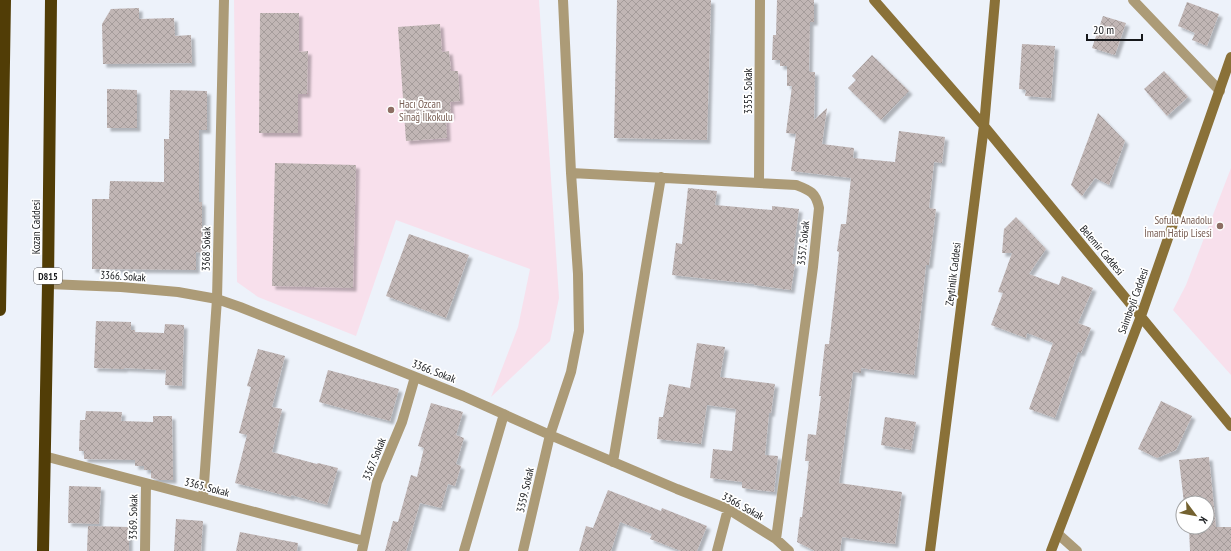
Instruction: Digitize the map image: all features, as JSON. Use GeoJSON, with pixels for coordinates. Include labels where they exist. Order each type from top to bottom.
{"type":"FeatureCollection","features":[{"type":"Feature","properties":{"kind":"highway"},"geometry":{"type":"LineString","coordinates":[[0,310],[5,0]]}},
{"type":"Feature","properties":{"kind":"highway","name":"Kozan Caddesi"},"geometry":{"type":"LineString","coordinates":[[43,551],[51,0]]}},
{"type":"Feature","properties":{"kind":"street","name":"3368 Sokak"},"geometry":{"type":"LineString","coordinates":[[203,498],[217,299],[224,0]]}},
{"type":"Feature","properties":{"kind":"street","name":"3359. Sokak"},"geometry":{"type":"LineString","coordinates":[[523,551],[550,435],[571,372],[578,331],[578,274],[571,173],[563,0]]}},
{"type":"Feature","properties":{"kind":"street","name":"3355. Sokak"},"geometry":{"type":"LineString","coordinates":[[759,182],[760,0]]}},
{"type":"Feature","properties":{"kind":"street","name":"Belemir Caddesi"},"geometry":{"type":"LineString","coordinates":[[874,0],[984,126],[1231,426]]}},
{"type":"Feature","properties":{"kind":"street","name":"Zeytinlik Caddesi"},"geometry":{"type":"LineString","coordinates":[[930,551],[984,126],[995,0]]}},
{"type":"Feature","properties":{"kind":"street"},"geometry":{"type":"LineString","coordinates":[[1133,0],[1220,91]]}},
{"type":"Feature","properties":{"kind":"street","name":"Saimbeyli Caddesi"},"geometry":{"type":"LineString","coordinates":[[1051,551],[1141,316],[1231,57]]}},
{"type":"Feature","properties":{"kind":"street","name":"3357. Sokak"},"geometry":{"type":"LineString","coordinates":[[571,173],[796,185],[806,189],[817,198],[819,208],[813,267],[776,539]]}},
{"type":"Feature","properties":{"kind":"street"},"geometry":{"type":"LineString","coordinates":[[613,462],[661,177]]}},
{"type":"Feature","properties":{"kind":"street","name":"3366. Sokak"},"geometry":{"type":"LineString","coordinates":[[48,284],[178,292],[217,299],[240,307],[463,396],[613,462],[728,509],[776,539],[789,551]]}},
{"type":"Feature","properties":{"kind":"street","name":"3367. Sokak"},"geometry":{"type":"LineString","coordinates":[[363,546],[377,482],[402,422],[415,377]]}},
{"type":"Feature","properties":{"kind":"street"},"geometry":{"type":"LineString","coordinates":[[464,551],[504,414]]}},
{"type":"Feature","properties":{"kind":"street","name":"3365. Sokak"},"geometry":{"type":"LineString","coordinates":[[44,456],[203,498],[363,546]]}},
{"type":"Feature","properties":{"kind":"street","name":"3369. Sokak"},"geometry":{"type":"LineString","coordinates":[[145,551],[146,484]]}},
{"type":"Feature","properties":{"kind":"street"},"geometry":{"type":"LineString","coordinates":[[717,551],[728,509]]}},
{"type":"Feature","properties":{"kind":"street"},"geometry":{"type":"LineString","coordinates":[[1058,534],[1077,551]]}},
{"type":"Feature","properties":{"kind":"shaded area","name":"Hacı Özcan Sinağ İlkokulu"},"geometry":{"type":"Polygon","coordinates":[[[234,0],[539,0],[559,298],[550,341],[491,397],[518,327],[530,269],[396,220],[356,336],[258,297],[237,282],[234,0]]]}},
{"type":"Feature","properties":{"kind":"shaded area","name":"Sofulu Anadolu İmam Hatip Lisesi"},"geometry":{"type":"Polygon","coordinates":[[[1231,168],[1231,375],[1173,310],[1186,285],[1231,168]]]}},
{"type":"Feature","properties":{"kind":"building"},"geometry":{"type":"Polygon","coordinates":[[[617,0],[711,0],[707,140],[614,138],[617,0]]]}},
{"type":"Feature","properties":{"kind":"building"},"geometry":{"type":"Polygon","coordinates":[[[777,0],[814,0],[814,22],[810,22],[809,72],[815,72],[814,120],[827,108],[822,144],[854,148],[853,158],[895,162],[899,131],[945,137],[942,163],[934,162],[929,208],[936,209],[929,265],[926,265],[914,375],[861,368],[861,373],[853,372],[839,483],[902,492],[895,544],[842,537],[840,551],[815,551],[797,542],[800,517],[802,517],[809,461],[805,461],[808,434],[816,435],[825,344],[829,344],[839,252],[837,251],[841,224],[846,224],[851,178],[791,171],[796,134],[786,133],[792,86],[787,86],[787,66],[780,66],[780,60],[772,60],[773,35],[776,35],[777,0]]]}},
{"type":"Feature","properties":{"kind":"building"},"geometry":{"type":"Polygon","coordinates":[[[1187,2],[1219,14],[1207,46],[1192,40],[1195,33],[1178,26],[1187,2]]]}},
{"type":"Feature","properties":{"kind":"building"},"geometry":{"type":"Polygon","coordinates":[[[139,8],[139,19],[174,18],[175,36],[191,35],[192,63],[103,64],[102,24],[111,9],[139,8]]]}},
{"type":"Feature","properties":{"kind":"building"},"geometry":{"type":"Polygon","coordinates":[[[260,13],[299,13],[299,52],[308,51],[307,94],[298,94],[298,133],[259,133],[260,13]]]}},
{"type":"Feature","properties":{"kind":"building"},"geometry":{"type":"Polygon","coordinates":[[[1103,16],[1126,23],[1115,55],[1092,48],[1103,16]]]}},
{"type":"Feature","properties":{"kind":"building"},"geometry":{"type":"Polygon","coordinates":[[[440,24],[442,52],[449,51],[451,71],[458,71],[460,101],[450,102],[451,116],[446,116],[447,138],[406,141],[398,27],[440,24]]]}},
{"type":"Feature","properties":{"kind":"building"},"geometry":{"type":"Polygon","coordinates":[[[1022,44],[1055,46],[1051,98],[1025,96],[1026,90],[1019,89],[1022,44]]]}},
{"type":"Feature","properties":{"kind":"building"},"geometry":{"type":"Polygon","coordinates":[[[872,55],[909,91],[881,120],[848,88],[856,80],[852,76],[872,55]]]}},
{"type":"Feature","properties":{"kind":"building"},"geometry":{"type":"Polygon","coordinates":[[[1164,71],[1188,97],[1167,116],[1144,89],[1164,71]]]}},
{"type":"Feature","properties":{"kind":"building"},"geometry":{"type":"Polygon","coordinates":[[[107,89],[137,90],[137,128],[107,128],[107,89]]]}},
{"type":"Feature","properties":{"kind":"building"},"geometry":{"type":"Polygon","coordinates":[[[170,90],[207,91],[207,130],[199,130],[199,202],[202,202],[202,253],[196,252],[196,270],[92,269],[92,199],[109,199],[110,181],[164,182],[164,139],[169,139],[170,90]]]}},
{"type":"Feature","properties":{"kind":"building"},"geometry":{"type":"Polygon","coordinates":[[[1098,113],[1125,141],[1109,185],[1095,178],[1082,196],[1071,185],[1098,113]]]}},
{"type":"Feature","properties":{"kind":"building"},"geometry":{"type":"Polygon","coordinates":[[[275,163],[356,165],[353,288],[272,286],[275,163]]]}},
{"type":"Feature","properties":{"kind":"building"},"geometry":{"type":"Polygon","coordinates":[[[688,188],[717,191],[715,205],[772,210],[772,206],[799,209],[792,264],[795,264],[791,290],[754,284],[672,275],[676,243],[682,244],[688,188]]]}},
{"type":"Feature","properties":{"kind":"building"},"geometry":{"type":"Polygon","coordinates":[[[1016,217],[1046,249],[1029,274],[1059,285],[1062,276],[1093,288],[1078,323],[1091,328],[1081,353],[1078,352],[1055,418],[1029,409],[1053,343],[1027,333],[1026,338],[991,325],[1003,293],[998,292],[1012,253],[1002,253],[1004,229],[1016,217]]]}},
{"type":"Feature","properties":{"kind":"building"},"geometry":{"type":"Polygon","coordinates":[[[409,234],[469,255],[446,318],[386,296],[409,234]]]}},
{"type":"Feature","properties":{"kind":"building"},"geometry":{"type":"Polygon","coordinates":[[[96,321],[131,322],[131,330],[135,330],[135,332],[164,333],[165,324],[184,325],[182,386],[165,385],[166,370],[94,368],[96,321]]]}},
{"type":"Feature","properties":{"kind":"building"},"geometry":{"type":"Polygon","coordinates":[[[697,343],[725,347],[720,377],[775,384],[771,413],[769,413],[765,455],[778,456],[774,492],[742,488],[742,482],[710,478],[713,449],[732,451],[736,409],[707,405],[701,444],[657,439],[659,417],[663,417],[669,384],[690,388],[697,343]]]}},
{"type":"Feature","properties":{"kind":"building"},"geometry":{"type":"Polygon","coordinates":[[[258,349],[285,356],[272,407],[282,409],[272,452],[338,468],[327,505],[291,495],[291,497],[235,483],[247,435],[239,433],[251,387],[247,386],[258,349]]]}},
{"type":"Feature","properties":{"kind":"building"},"geometry":{"type":"Polygon","coordinates":[[[328,370],[399,389],[390,421],[319,402],[328,370]]]}},
{"type":"Feature","properties":{"kind":"building"},"geometry":{"type":"Polygon","coordinates":[[[1161,401],[1192,416],[1176,450],[1157,458],[1138,449],[1161,401]]]}},
{"type":"Feature","properties":{"kind":"building"},"geometry":{"type":"Polygon","coordinates":[[[431,403],[463,412],[456,435],[464,438],[456,464],[461,466],[455,486],[448,484],[441,508],[420,503],[406,551],[385,551],[393,521],[398,522],[411,475],[417,477],[424,448],[418,446],[431,403]]]}},
{"type":"Feature","properties":{"kind":"building"},"geometry":{"type":"Polygon","coordinates":[[[86,411],[122,412],[121,421],[153,422],[153,416],[172,416],[173,480],[159,480],[151,478],[151,470],[144,470],[144,466],[135,466],[135,460],[84,459],[84,451],[79,451],[80,420],[85,420],[86,411]]]}},
{"type":"Feature","properties":{"kind":"building"},"geometry":{"type":"Polygon","coordinates":[[[885,417],[916,422],[911,450],[881,445],[885,417]]]}},
{"type":"Feature","properties":{"kind":"building"},"geometry":{"type":"Polygon","coordinates":[[[1209,457],[1213,495],[1183,495],[1179,460],[1209,457]]]}},
{"type":"Feature","properties":{"kind":"building"},"geometry":{"type":"Polygon","coordinates":[[[69,486],[101,487],[99,524],[68,523],[69,486]]]}},
{"type":"Feature","properties":{"kind":"building"},"geometry":{"type":"Polygon","coordinates":[[[608,490],[661,511],[662,508],[707,526],[697,551],[681,551],[650,539],[652,534],[620,522],[611,551],[579,551],[586,526],[593,528],[608,490]]]}},
{"type":"Feature","properties":{"kind":"building"},"geometry":{"type":"Polygon","coordinates":[[[1215,517],[1216,527],[1231,527],[1231,551],[1190,551],[1189,535],[1215,535],[1215,517]]]}},
{"type":"Feature","properties":{"kind":"building"},"geometry":{"type":"Polygon","coordinates":[[[176,519],[203,521],[201,551],[174,551],[176,519]]]}},
{"type":"Feature","properties":{"kind":"building"},"geometry":{"type":"Polygon","coordinates":[[[88,526],[129,527],[129,551],[87,551],[88,526]]]}},
{"type":"Feature","properties":{"kind":"building"},"geometry":{"type":"Polygon","coordinates":[[[240,532],[298,543],[297,551],[236,551],[240,532]]]}},
{"type":"Feature","properties":{"kind":"place","name":"Hacı Özcan Sinağ İlkokulu"},"geometry":{"type":"Point","coordinates":[391,110]}},
{"type":"Feature","properties":{"kind":"place","name":"Sofulu Anadolu İmam Hatip Lisesi"},"geometry":{"type":"Point","coordinates":[1220,226]}}]}
